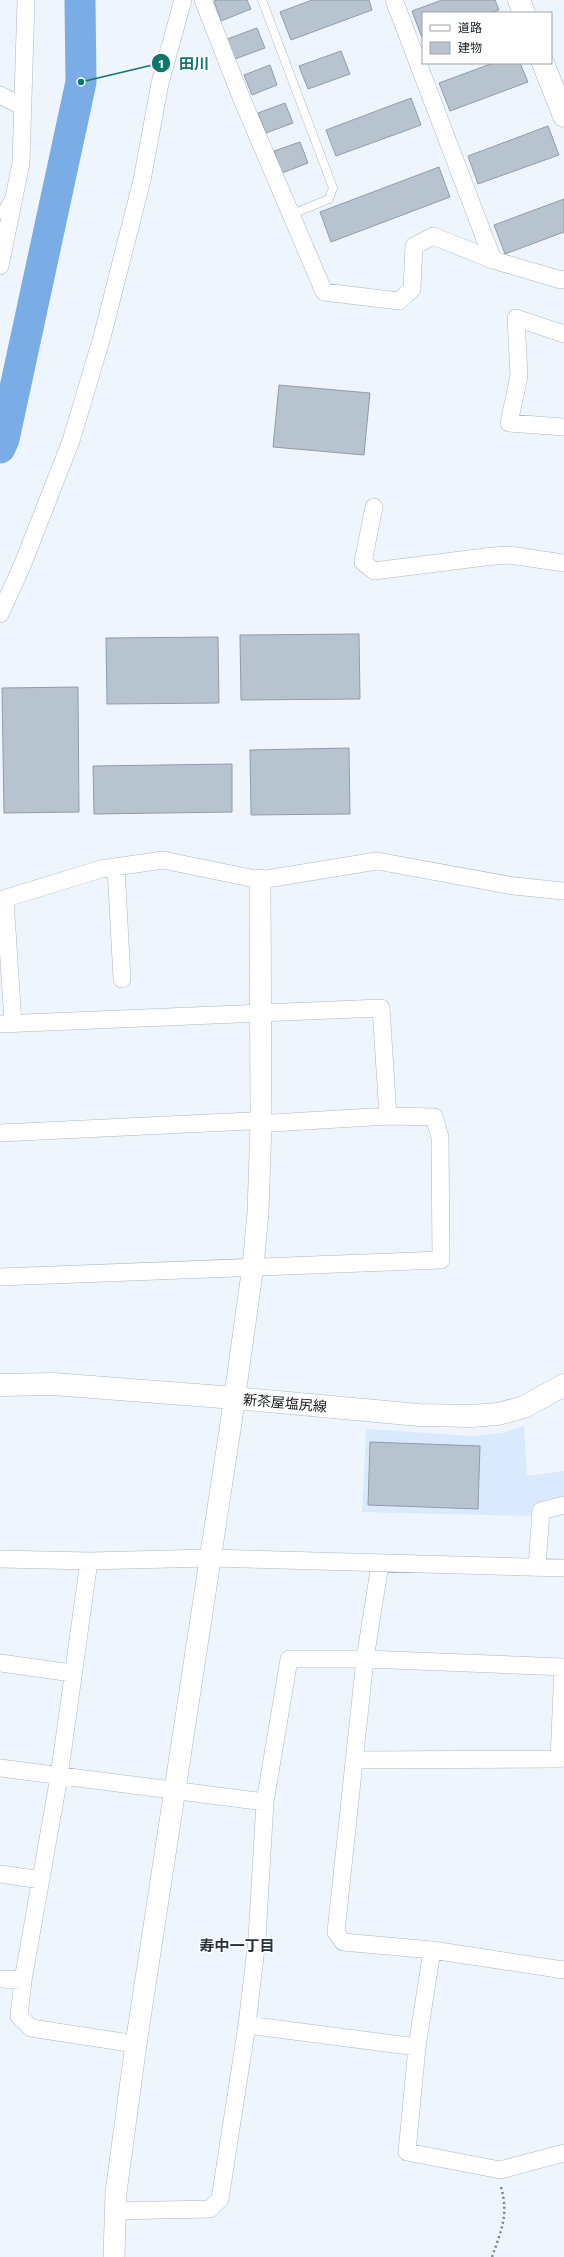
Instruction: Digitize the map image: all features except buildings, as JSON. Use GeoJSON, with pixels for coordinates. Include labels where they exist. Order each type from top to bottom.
{"type":"FeatureCollection","features":[{"type":"Feature","properties":{"kind":"main road"},"geometry":{"type":"LineString","coordinates":[[519,0],[524,12]]}},
{"type":"Feature","properties":{"kind":"main road"},"geometry":{"type":"LineString","coordinates":[[544,64],[559,92],[564,116]]}},
{"type":"Feature","properties":{"kind":"main road","name":"新茶屋塩尻線"},"geometry":{"type":"LineString","coordinates":[[0,1385],[53,1384],[235,1398],[419,1415],[472,1416],[498,1414],[524,1407],[564,1385]]}},
{"type":"Feature","properties":{"kind":"street"},"geometry":{"type":"LineString","coordinates":[[0,266],[19,180],[26,0]]}},
{"type":"Feature","properties":{"kind":"street"},"geometry":{"type":"LineString","coordinates":[[0,614],[22,566],[71,441],[102,337],[142,180],[160,83],[183,0]]}},
{"type":"Feature","properties":{"kind":"street"},"geometry":{"type":"LineString","coordinates":[[203,0],[290,215],[324,292],[399,301],[412,289],[414,246],[433,236],[493,260],[563,280]]}},
{"type":"Feature","properties":{"kind":"street"},"geometry":{"type":"LineString","coordinates":[[394,0],[493,260]]}},
{"type":"Feature","properties":{"kind":"street"},"geometry":{"type":"LineString","coordinates":[[0,95],[23,107]]}},
{"type":"Feature","properties":{"kind":"street"},"geometry":{"type":"LineString","coordinates":[[564,334],[516,318],[519,376],[509,423],[564,427]]}},
{"type":"Feature","properties":{"kind":"street"},"geometry":{"type":"LineString","coordinates":[[374,507],[363,562],[374,571],[509,555],[564,563]]}},
{"type":"Feature","properties":{"kind":"street"},"geometry":{"type":"LineString","coordinates":[[388,1116],[381,1008],[7,1023],[3,899],[101,869],[163,860],[260,880],[377,861],[514,886],[564,891]]}},
{"type":"Feature","properties":{"kind":"street"},"geometry":{"type":"LineString","coordinates":[[116,867],[122,979]]}},
{"type":"Feature","properties":{"kind":"street"},"geometry":{"type":"LineString","coordinates":[[114,2257],[114,2211],[136,2044],[235,1398],[253,1266],[258,1213],[261,1123],[260,880]]}},
{"type":"Feature","properties":{"kind":"street"},"geometry":{"type":"LineString","coordinates":[[0,1133],[261,1123],[388,1116],[434,1117],[440,1137],[441,1260],[253,1266],[242,1269],[0,1277]]}},
{"type":"Feature","properties":{"kind":"street"},"geometry":{"type":"LineString","coordinates":[[537,1567],[541,1511],[564,1505]]}},
{"type":"Feature","properties":{"kind":"street"},"geometry":{"type":"LineString","coordinates":[[0,1559],[88,1561],[210,1558],[564,1568]]}},
{"type":"Feature","properties":{"kind":"street"},"geometry":{"type":"LineString","coordinates":[[88,1561],[59,1777],[23,1980],[19,2016],[31,2028],[136,2044]]}},
{"type":"Feature","properties":{"kind":"street"},"geometry":{"type":"LineString","coordinates":[[380,1564],[365,1659],[336,1932],[343,1942],[432,1950],[564,1970]]}},
{"type":"Feature","properties":{"kind":"street"},"geometry":{"type":"LineString","coordinates":[[114,2211],[210,2209],[220,2199],[247,2025],[257,1939],[265,1802],[289,1659],[365,1659],[563,1667],[559,1759],[355,1760]]}},
{"type":"Feature","properties":{"kind":"street"},"geometry":{"type":"LineString","coordinates":[[0,1664],[72,1673]]}},
{"type":"Feature","properties":{"kind":"street"},"geometry":{"type":"LineString","coordinates":[[0,1768],[59,1777],[265,1802]]}},
{"type":"Feature","properties":{"kind":"street"},"geometry":{"type":"LineString","coordinates":[[0,1874],[41,1880]]}},
{"type":"Feature","properties":{"kind":"street"},"geometry":{"type":"LineString","coordinates":[[432,1950],[417,2047],[407,2152],[500,2170],[564,2152]]}},
{"type":"Feature","properties":{"kind":"street"},"geometry":{"type":"LineString","coordinates":[[0,1979],[23,1980]]}},
{"type":"Feature","properties":{"kind":"street"},"geometry":{"type":"LineString","coordinates":[[247,2025],[417,2047]]}},
{"type":"Feature","properties":{"kind":"lane"},"geometry":{"type":"LineString","coordinates":[[262,0],[333,188],[329,199],[290,215]]}},
{"type":"Feature","properties":{"kind":"lane"},"geometry":{"type":"LineString","coordinates":[[0,214],[19,180]]}},
{"type":"Feature","properties":{"kind":"path"},"geometry":{"type":"LineString","coordinates":[[492,2257],[504,2219],[505,2203],[499,2181]]}},
{"type":"Feature","properties":{"kind":"shaded area"},"geometry":{"type":"Polygon","coordinates":[[[524,1426],[527,1476],[564,1471],[564,1500],[532,1507],[533,1516],[362,1512],[366,1429],[473,1436],[502,1433],[524,1426]]]}},
{"type":"Feature","properties":{"kind":"waterway"},"geometry":{"type":"LineString","coordinates":[[0,448],[4,439],[81,82],[80,0]]}},
{"type":"Feature","properties":{"kind":"place","name":"田川"},"geometry":{"type":"Point","coordinates":[81,82]}},
{"type":"Feature","properties":{"kind":"district","name":"寿中一丁目"},"geometry":{"type":"Point","coordinates":[237,1946]}}]}
